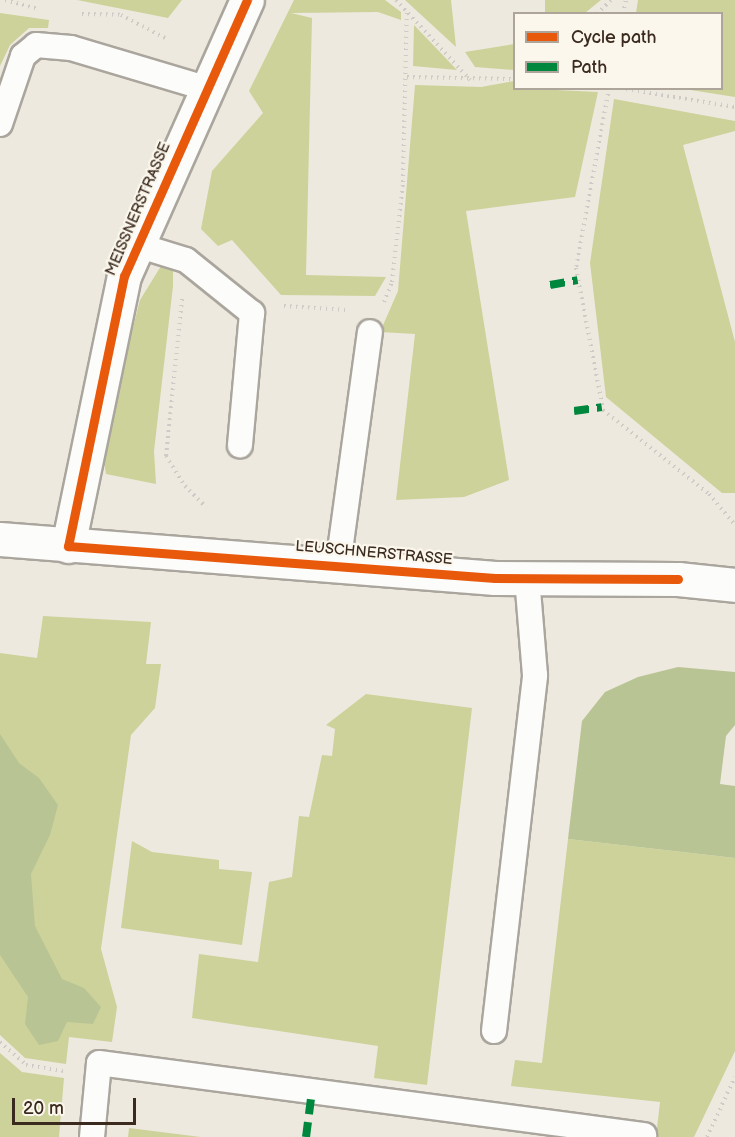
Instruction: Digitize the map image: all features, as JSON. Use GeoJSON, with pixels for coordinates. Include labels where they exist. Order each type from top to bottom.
{"type":"FeatureCollection","features":[{"type":"Feature","properties":{"kind":"main road","name":"MEISSNERSTRASSE"},"geometry":{"type":"LineString","coordinates":[[69,546],[124,276],[205,88],[247,0]]}},
{"type":"Feature","properties":{"kind":"main road","name":"LEUSCHNERSTRASSE"},"geometry":{"type":"LineString","coordinates":[[0,539],[527,579],[678,579],[735,585]]}},
{"type":"Feature","properties":{"kind":"lane"},"geometry":{"type":"LineString","coordinates":[[0,124],[23,56],[36,45],[71,48],[205,88]]}},
{"type":"Feature","properties":{"kind":"lane"},"geometry":{"type":"LineString","coordinates":[[137,245],[186,260],[252,313],[240,445]]}},
{"type":"Feature","properties":{"kind":"lane"},"geometry":{"type":"LineString","coordinates":[[338,565],[370,332]]}},
{"type":"Feature","properties":{"kind":"lane"},"geometry":{"type":"LineString","coordinates":[[494,1031],[535,675],[527,579]]}},
{"type":"Feature","properties":{"kind":"lane"},"geometry":{"type":"LineString","coordinates":[[92,1137],[99,1063],[644,1135]]}},
{"type":"Feature","properties":{"kind":"path"},"geometry":{"type":"LineString","coordinates":[[396,0],[406,8],[470,80]]}},
{"type":"Feature","properties":{"kind":"path"},"geometry":{"type":"LineString","coordinates":[[599,12],[611,0]]}},
{"type":"Feature","properties":{"kind":"path"},"geometry":{"type":"LineString","coordinates":[[374,306],[383,304],[392,282],[403,182],[406,8]]}},
{"type":"Feature","properties":{"kind":"path"},"geometry":{"type":"LineString","coordinates":[[406,77],[513,79]]}},
{"type":"Feature","properties":{"kind":"path"},"geometry":{"type":"LineString","coordinates":[[609,90],[576,268],[603,410],[710,494],[735,525]]}},
{"type":"Feature","properties":{"kind":"path"},"geometry":{"type":"LineString","coordinates":[[632,90],[735,107]]}},
{"type":"Feature","properties":{"kind":"path"},"geometry":{"type":"LineString","coordinates":[[252,313],[271,305],[356,309]]}},
{"type":"Feature","properties":{"kind":"path"},"geometry":{"type":"LineString","coordinates":[[0,1042],[26,1065],[64,1071],[99,1063]]}},
{"type":"Feature","properties":{"kind":"path"},"geometry":{"type":"LineString","coordinates":[[707,1137],[735,1077]]}},
{"type":"Feature","properties":{"kind":"green space"},"geometry":{"type":"Polygon","coordinates":[[[77,0],[182,0],[168,18],[77,0]]]}},
{"type":"Feature","properties":{"kind":"green space"},"geometry":{"type":"Polygon","coordinates":[[[294,0],[385,0],[401,12],[401,20],[378,12],[291,13],[312,18],[306,275],[386,277],[375,296],[281,295],[232,240],[218,246],[201,229],[212,171],[263,113],[249,91],[294,0]]]}},
{"type":"Feature","properties":{"kind":"green space"},"geometry":{"type":"Polygon","coordinates":[[[405,0],[451,0],[456,47],[405,0]]]}},
{"type":"Feature","properties":{"kind":"green space"},"geometry":{"type":"Polygon","coordinates":[[[545,0],[601,0],[586,12],[545,12],[545,0]]]}},
{"type":"Feature","properties":{"kind":"green space"},"geometry":{"type":"Polygon","coordinates":[[[638,0],[735,0],[735,97],[690,90],[723,90],[723,12],[636,12],[638,0]]]}},
{"type":"Feature","properties":{"kind":"green space"},"geometry":{"type":"Polygon","coordinates":[[[0,13],[49,20],[48,28],[29,28],[10,45],[0,66],[0,13]]]}},
{"type":"Feature","properties":{"kind":"green space"},"geometry":{"type":"Polygon","coordinates":[[[414,25],[457,70],[413,66],[414,25]]]}},
{"type":"Feature","properties":{"kind":"green space"},"geometry":{"type":"Polygon","coordinates":[[[513,44],[513,70],[475,67],[465,52],[513,44]]]}},
{"type":"Feature","properties":{"kind":"green space"},"geometry":{"type":"Polygon","coordinates":[[[513,81],[513,90],[598,92],[575,197],[466,211],[509,480],[464,497],[396,500],[415,334],[380,332],[398,291],[415,85],[481,87],[513,81]]]}},
{"type":"Feature","properties":{"kind":"green space"},"geometry":{"type":"Polygon","coordinates":[[[614,99],[735,121],[735,131],[683,145],[735,342],[735,493],[722,493],[606,397],[590,263],[614,99]]]}},
{"type":"Feature","properties":{"kind":"green space"},"geometry":{"type":"Polygon","coordinates":[[[161,266],[173,269],[173,286],[154,451],[156,484],[106,474],[102,449],[140,300],[161,266]]]}},
{"type":"Feature","properties":{"kind":"green space"},"geometry":{"type":"Polygon","coordinates":[[[43,616],[151,622],[146,664],[161,664],[155,708],[131,735],[101,949],[117,1007],[112,1042],[69,1037],[66,1064],[25,1058],[0,1035],[0,653],[37,658],[43,616]]]}},
{"type":"Feature","properties":{"kind":"green space"},"geometry":{"type":"Polygon","coordinates":[[[678,667],[735,672],[735,725],[726,736],[720,784],[735,786],[735,858],[568,839],[582,721],[605,692],[638,677],[678,667]]]}},
{"type":"Feature","properties":{"kind":"green space"},"geometry":{"type":"Polygon","coordinates":[[[366,694],[472,708],[427,1085],[374,1078],[378,1046],[192,1018],[199,954],[258,962],[269,882],[292,877],[299,816],[309,817],[322,755],[332,756],[335,729],[326,725],[366,694]]]}},
{"type":"Feature","properties":{"kind":"green space"},"geometry":{"type":"Polygon","coordinates":[[[0,734],[19,763],[39,778],[58,805],[50,835],[31,874],[35,926],[62,979],[84,988],[101,1007],[93,1024],[67,1022],[58,1041],[39,1045],[25,1024],[28,997],[0,955],[0,734]]]}},
{"type":"Feature","properties":{"kind":"green space"},"geometry":{"type":"Polygon","coordinates":[[[568,839],[735,858],[735,1051],[694,1137],[656,1137],[660,1102],[511,1086],[515,1060],[542,1063],[568,839]]]}},
{"type":"Feature","properties":{"kind":"green space"},"geometry":{"type":"Polygon","coordinates":[[[132,841],[152,852],[219,860],[219,869],[252,872],[242,945],[121,928],[132,841]]]}},
{"type":"Feature","properties":{"kind":"green space"},"geometry":{"type":"Polygon","coordinates":[[[0,1053],[22,1072],[64,1078],[59,1137],[0,1137],[0,1053]]]}},
{"type":"Feature","properties":{"kind":"green space"},"geometry":{"type":"Polygon","coordinates":[[[129,1128],[201,1137],[128,1137],[129,1128]]]}},
{"type":"Feature","properties":{"kind":"marked path"},"geometry":{"type":"LineString","coordinates":[[550,285],[578,280]]}},
{"type":"Feature","properties":{"kind":"marked path"},"geometry":{"type":"LineString","coordinates":[[574,411],[602,407]]}},
{"type":"Feature","properties":{"kind":"marked path"},"geometry":{"type":"LineString","coordinates":[[306,1137],[312,1091]]}},
{"type":"Feature","properties":{"kind":"cycle path"},"geometry":{"type":"LineString","coordinates":[[247,0],[124,276],[68,546],[495,578],[678,579]]}}]}
